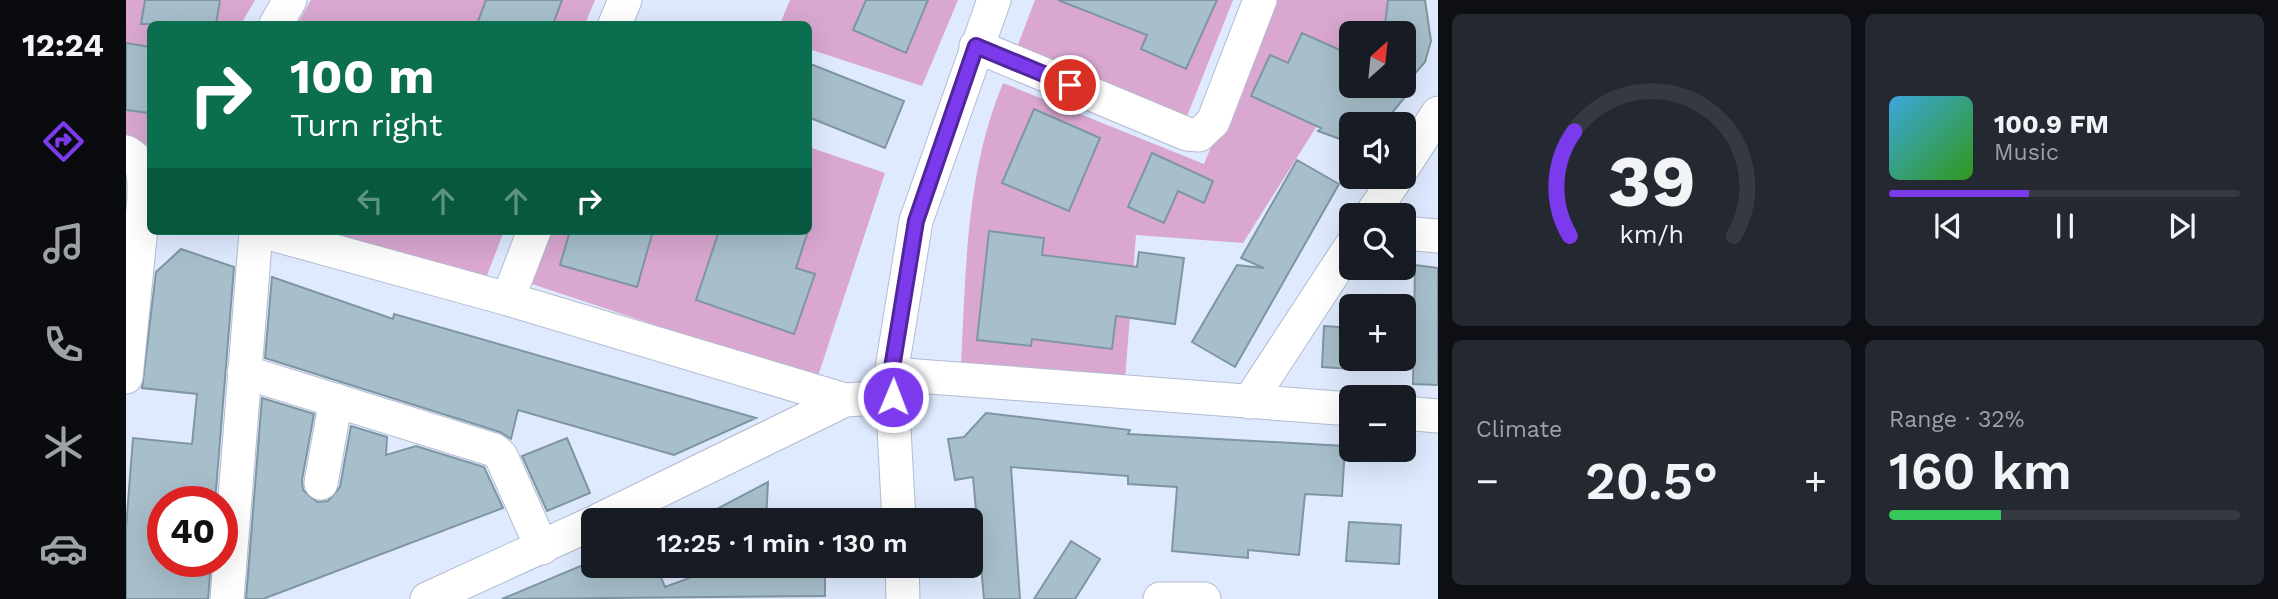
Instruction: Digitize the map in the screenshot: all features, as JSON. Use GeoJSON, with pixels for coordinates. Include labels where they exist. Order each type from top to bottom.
{"type":"FeatureCollection","features":[{"type":"Feature","properties":{"kind":"street"},"geometry":{"type":"LineString","coordinates":[[278,21],[290,0]]}},
{"type":"Feature","properties":{"kind":"street"},"geometry":{"type":"LineString","coordinates":[[616,21],[625,0]]}},
{"type":"Feature","properties":{"kind":"street"},"geometry":{"type":"LineString","coordinates":[[898,508],[892,386],[916,221],[994,0]]}},
{"type":"Feature","properties":{"kind":"street"},"geometry":{"type":"LineString","coordinates":[[976,46],[1187,134],[1199,135],[1213,122],[1260,0]]}},
{"type":"Feature","properties":{"kind":"street"},"geometry":{"type":"LineString","coordinates":[[1416,147],[1438,113]]}},
{"type":"Feature","properties":{"kind":"street"},"geometry":{"type":"LineString","coordinates":[[126,152],[138,159],[143,167],[147,199],[131,270],[126,377]]}},
{"type":"Feature","properties":{"kind":"street"},"geometry":{"type":"LineString","coordinates":[[1416,234],[1438,236]]}},
{"type":"Feature","properties":{"kind":"street"},"geometry":{"type":"LineString","coordinates":[[227,599],[256,235]]}},
{"type":"Feature","properties":{"kind":"street"},"geometry":{"type":"LineString","coordinates":[[276,235],[508,299],[845,400]]}},
{"type":"Feature","properties":{"kind":"street"},"geometry":{"type":"LineString","coordinates":[[508,299],[532,235]]}},
{"type":"Feature","properties":{"kind":"street"},"geometry":{"type":"LineString","coordinates":[[1249,402],[1339,264]]}},
{"type":"Feature","properties":{"kind":"street"},"geometry":{"type":"LineString","coordinates":[[244,372],[494,450],[500,456],[542,548]]}},
{"type":"Feature","properties":{"kind":"street"},"geometry":{"type":"LineString","coordinates":[[624,508],[845,400],[892,386],[1249,402],[1339,409]]}},
{"type":"Feature","properties":{"kind":"street"},"geometry":{"type":"LineString","coordinates":[[321,484],[336,400]]}},
{"type":"Feature","properties":{"kind":"street"},"geometry":{"type":"LineString","coordinates":[[1416,415],[1438,416]]}},
{"type":"Feature","properties":{"kind":"street"},"geometry":{"type":"LineString","coordinates":[[427,599],[581,529]]}},
{"type":"Feature","properties":{"kind":"street"},"geometry":{"type":"LineString","coordinates":[[902,578],[903,599]]}},
{"type":"Feature","properties":{"kind":"street"},"geometry":{"type":"LineString","coordinates":[[1160,599],[1204,599]]}},
{"type":"Feature","properties":{"kind":"shaded area"},"geometry":{"type":"Polygon","coordinates":[[[126,0],[255,0],[243,21],[147,21],[147,145],[126,142],[126,0]]]}},
{"type":"Feature","properties":{"kind":"shaded area"},"geometry":{"type":"Polygon","coordinates":[[[311,0],[595,0],[586,21],[299,21],[311,0]]]}},
{"type":"Feature","properties":{"kind":"shaded area"},"geometry":{"type":"Polygon","coordinates":[[[790,0],[958,0],[922,86],[812,50],[812,21],[781,21],[790,0]]]}},
{"type":"Feature","properties":{"kind":"shaded area"},"geometry":{"type":"Polygon","coordinates":[[[1035,0],[1233,0],[1184,124],[1014,55],[1035,0]]]}},
{"type":"Feature","properties":{"kind":"shaded area"},"geometry":{"type":"Polygon","coordinates":[[[1271,0],[1405,0],[1402,21],[1339,21],[1339,91],[1243,243],[1136,235],[1125,381],[961,364],[967,257],[975,186],[991,117],[1003,83],[1204,164],[1271,0]]]}},
{"type":"Feature","properties":{"kind":"shaded area"},"geometry":{"type":"Polygon","coordinates":[[[812,148],[885,173],[817,379],[529,283],[546,235],[812,235],[812,148]]]}},
{"type":"Feature","properties":{"kind":"shaded area"},"geometry":{"type":"Polygon","coordinates":[[[318,235],[502,235],[484,283],[318,235]]]}},
{"type":"Feature","properties":{"kind":"building"},"geometry":{"type":"Polygon","coordinates":[[[145,0],[220,0],[216,21],[147,21],[147,24],[141,24],[145,0]]]}},
{"type":"Feature","properties":{"kind":"building"},"geometry":{"type":"Polygon","coordinates":[[[486,0],[562,0],[554,21],[478,21],[486,0]]]}},
{"type":"Feature","properties":{"kind":"building"},"geometry":{"type":"Polygon","coordinates":[[[866,0],[928,0],[906,53],[853,30],[866,0]]]}},
{"type":"Feature","properties":{"kind":"building"},"geometry":{"type":"Polygon","coordinates":[[[1058,0],[1217,0],[1186,69],[1141,49],[1147,35],[1058,0]]]}},
{"type":"Feature","properties":{"kind":"building"},"geometry":{"type":"Polygon","coordinates":[[[1388,0],[1425,0],[1431,41],[1425,62],[1416,72],[1416,21],[1385,21],[1388,0]]]}},
{"type":"Feature","properties":{"kind":"building"},"geometry":{"type":"Polygon","coordinates":[[[1302,33],[1339,50],[1339,98],[1404,98],[1393,112],[1339,112],[1339,139],[1318,131],[1321,128],[1251,96],[1270,55],[1288,63],[1302,33]]]}},
{"type":"Feature","properties":{"kind":"building"},"geometry":{"type":"Polygon","coordinates":[[[126,43],[147,46],[147,113],[126,110],[126,43]]]}},
{"type":"Feature","properties":{"kind":"building"},"geometry":{"type":"Polygon","coordinates":[[[812,65],[904,101],[885,148],[812,119],[812,65]]]}},
{"type":"Feature","properties":{"kind":"building"},"geometry":{"type":"Polygon","coordinates":[[[1034,109],[1100,138],[1069,211],[1002,183],[1034,109]]]}},
{"type":"Feature","properties":{"kind":"building"},"geometry":{"type":"Polygon","coordinates":[[[1152,153],[1213,181],[1204,203],[1178,191],[1164,223],[1128,207],[1152,153]]]}},
{"type":"Feature","properties":{"kind":"building"},"geometry":{"type":"Polygon","coordinates":[[[1297,160],[1339,184],[1235,367],[1192,342],[1237,265],[1264,268],[1241,258],[1297,160]]]}},
{"type":"Feature","properties":{"kind":"building"},"geometry":{"type":"Polygon","coordinates":[[[989,231],[1044,238],[1042,255],[1137,267],[1139,252],[1184,258],[1175,324],[1116,316],[1112,349],[1032,339],[1031,346],[977,340],[989,231]]]}},
{"type":"Feature","properties":{"kind":"building"},"geometry":{"type":"Polygon","coordinates":[[[569,235],[652,235],[637,287],[560,265],[569,235]]]}},
{"type":"Feature","properties":{"kind":"building"},"geometry":{"type":"Polygon","coordinates":[[[718,235],[807,235],[796,268],[815,274],[794,334],[696,300],[718,235]]]}},
{"type":"Feature","properties":{"kind":"building"},"geometry":{"type":"Polygon","coordinates":[[[181,249],[234,267],[216,486],[147,486],[147,577],[210,577],[208,599],[126,599],[126,528],[133,438],[192,444],[197,394],[142,388],[156,272],[181,249]]]}},
{"type":"Feature","properties":{"kind":"building"},"geometry":{"type":"Polygon","coordinates":[[[1416,265],[1438,268],[1438,385],[1413,384],[1413,371],[1416,371],[1416,265]]]}},
{"type":"Feature","properties":{"kind":"building"},"geometry":{"type":"Polygon","coordinates":[[[272,277],[393,319],[394,314],[756,418],[674,455],[518,410],[511,439],[500,432],[265,358],[272,277]]]}},
{"type":"Feature","properties":{"kind":"building"},"geometry":{"type":"Polygon","coordinates":[[[1324,326],[1339,327],[1339,368],[1322,367],[1324,326]]]}},
{"type":"Feature","properties":{"kind":"building"},"geometry":{"type":"Polygon","coordinates":[[[262,398],[314,414],[302,480],[303,490],[317,502],[328,501],[340,487],[351,426],[387,437],[386,455],[416,446],[484,467],[503,508],[263,599],[246,599],[262,398]]]}},
{"type":"Feature","properties":{"kind":"building"},"geometry":{"type":"Polygon","coordinates":[[[986,413],[1130,430],[1128,434],[1339,446],[1339,462],[1344,462],[1342,496],[1305,494],[1299,555],[1248,550],[1248,558],[1172,551],[1177,487],[1128,484],[1128,476],[1011,467],[1020,599],[984,599],[983,508],[976,508],[973,477],[955,480],[948,439],[964,437],[986,413]]]}},
{"type":"Feature","properties":{"kind":"building"},"geometry":{"type":"Polygon","coordinates":[[[567,438],[590,493],[547,511],[522,456],[567,438]]]}},
{"type":"Feature","properties":{"kind":"building"},"geometry":{"type":"Polygon","coordinates":[[[768,482],[767,508],[719,508],[768,482]]]}},
{"type":"Feature","properties":{"kind":"building"},"geometry":{"type":"Polygon","coordinates":[[[1349,522],[1401,525],[1399,564],[1346,561],[1349,522]]]}},
{"type":"Feature","properties":{"kind":"building"},"geometry":{"type":"Polygon","coordinates":[[[1071,541],[1100,559],[1075,599],[1034,599],[1071,541]]]}},
{"type":"Feature","properties":{"kind":"building"},"geometry":{"type":"Polygon","coordinates":[[[581,566],[581,578],[661,578],[665,587],[689,578],[825,578],[825,596],[502,599],[581,566]]]}},
{"type":"Feature","properties":{"kind":"route"},"geometry":{"type":"LineString","coordinates":[[893,397],[891,374],[916,221],[976,46],[1070,85]]}}]}
